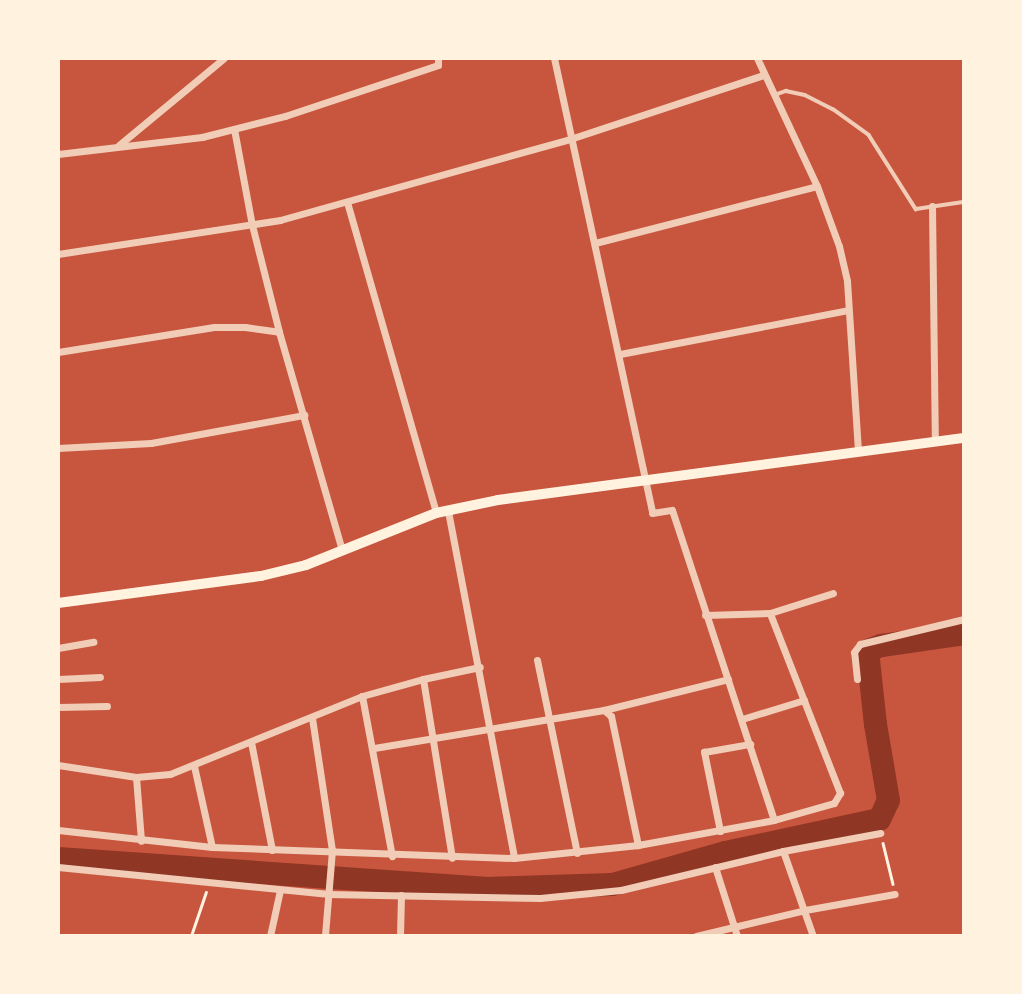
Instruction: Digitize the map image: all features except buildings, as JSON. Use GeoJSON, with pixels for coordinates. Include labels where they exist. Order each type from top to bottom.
{"type":"FeatureCollection","features":[{"type":"Feature","properties":{"kind":"main road"},"geometry":{"type":"LineString","coordinates":[[58,603],[261,576],[306,565],[436,513],[498,500],[964,438]]}},
{"type":"Feature","properties":{"kind":"street"},"geometry":{"type":"LineString","coordinates":[[118,146],[224,58]]}},
{"type":"Feature","properties":{"kind":"street"},"geometry":{"type":"LineString","coordinates":[[58,153],[202,136],[234,129],[285,116],[438,65],[438,58]]}},
{"type":"Feature","properties":{"kind":"street"},"geometry":{"type":"LineString","coordinates":[[554,58],[620,354],[643,481],[652,513],[672,510],[774,820]]}},
{"type":"Feature","properties":{"kind":"street"},"geometry":{"type":"LineString","coordinates":[[757,58],[817,186],[839,246],[847,281],[858,450]]}},
{"type":"Feature","properties":{"kind":"street"},"geometry":{"type":"LineString","coordinates":[[58,254],[252,225],[347,202],[456,168],[570,139],[764,75]]}},
{"type":"Feature","properties":{"kind":"street"},"geometry":{"type":"LineString","coordinates":[[234,129],[252,225],[279,332],[342,550]]}},
{"type":"Feature","properties":{"kind":"street"},"geometry":{"type":"LineString","coordinates":[[595,243],[817,186]]}},
{"type":"Feature","properties":{"kind":"street"},"geometry":{"type":"LineString","coordinates":[[347,202],[436,513]]}},
{"type":"Feature","properties":{"kind":"street"},"geometry":{"type":"LineString","coordinates":[[932,206],[935,441]]}},
{"type":"Feature","properties":{"kind":"street"},"geometry":{"type":"LineString","coordinates":[[620,354],[848,310]]}},
{"type":"Feature","properties":{"kind":"street"},"geometry":{"type":"LineString","coordinates":[[58,352],[188,329],[245,327],[279,332]]}},
{"type":"Feature","properties":{"kind":"street"},"geometry":{"type":"LineString","coordinates":[[58,448],[151,443],[303,415]]}},
{"type":"Feature","properties":{"kind":"street"},"geometry":{"type":"LineString","coordinates":[[448,511],[480,667],[514,858]]}},
{"type":"Feature","properties":{"kind":"street"},"geometry":{"type":"LineString","coordinates":[[705,615],[771,613],[833,593]]}},
{"type":"Feature","properties":{"kind":"street"},"geometry":{"type":"LineString","coordinates":[[58,830],[141,841],[331,854],[514,858],[577,853],[720,831],[774,820],[834,803],[840,793],[771,613]]}},
{"type":"Feature","properties":{"kind":"street"},"geometry":{"type":"LineString","coordinates":[[857,679],[854,652],[860,644],[964,619]]}},
{"type":"Feature","properties":{"kind":"street"},"geometry":{"type":"LineString","coordinates":[[58,648],[93,642]]}},
{"type":"Feature","properties":{"kind":"street"},"geometry":{"type":"LineString","coordinates":[[537,660],[577,853]]}},
{"type":"Feature","properties":{"kind":"street"},"geometry":{"type":"LineString","coordinates":[[58,765],[136,777],[170,774],[362,696],[423,678],[480,667]]}},
{"type":"Feature","properties":{"kind":"street"},"geometry":{"type":"LineString","coordinates":[[58,679],[100,677]]}},
{"type":"Feature","properties":{"kind":"street"},"geometry":{"type":"LineString","coordinates":[[423,678],[452,858]]}},
{"type":"Feature","properties":{"kind":"street"},"geometry":{"type":"LineString","coordinates":[[374,748],[604,710],[728,679]]}},
{"type":"Feature","properties":{"kind":"street"},"geometry":{"type":"LineString","coordinates":[[362,696],[374,748],[392,856]]}},
{"type":"Feature","properties":{"kind":"street"},"geometry":{"type":"LineString","coordinates":[[742,719],[804,701]]}},
{"type":"Feature","properties":{"kind":"street"},"geometry":{"type":"LineString","coordinates":[[58,707],[107,706]]}},
{"type":"Feature","properties":{"kind":"street"},"geometry":{"type":"LineString","coordinates":[[604,710],[611,716],[638,845]]}},
{"type":"Feature","properties":{"kind":"street"},"geometry":{"type":"LineString","coordinates":[[312,718],[331,854],[325,936]]}},
{"type":"Feature","properties":{"kind":"street"},"geometry":{"type":"LineString","coordinates":[[251,742],[272,850]]}},
{"type":"Feature","properties":{"kind":"street"},"geometry":{"type":"LineString","coordinates":[[720,831],[705,752],[750,744]]}},
{"type":"Feature","properties":{"kind":"street"},"geometry":{"type":"LineString","coordinates":[[194,766],[212,846]]}},
{"type":"Feature","properties":{"kind":"street"},"geometry":{"type":"LineString","coordinates":[[136,777],[141,841]]}},
{"type":"Feature","properties":{"kind":"street"},"geometry":{"type":"LineString","coordinates":[[58,867],[280,890],[492,899],[554,897],[621,890],[783,851],[880,833]]}},
{"type":"Feature","properties":{"kind":"street"},"geometry":{"type":"LineString","coordinates":[[783,851],[813,936]]}},
{"type":"Feature","properties":{"kind":"street"},"geometry":{"type":"LineString","coordinates":[[715,867],[736,932]]}},
{"type":"Feature","properties":{"kind":"street"},"geometry":{"type":"LineString","coordinates":[[270,936],[280,890]]}},
{"type":"Feature","properties":{"kind":"street"},"geometry":{"type":"LineString","coordinates":[[696,936],[736,932],[805,910],[895,894]]}},
{"type":"Feature","properties":{"kind":"street"},"geometry":{"type":"LineString","coordinates":[[400,936],[401,895]]}},
{"type":"Feature","properties":{"kind":"lane"},"geometry":{"type":"LineString","coordinates":[[775,95],[786,91],[805,95],[833,109],[869,135],[916,209],[964,202]]}},
{"type":"Feature","properties":{"kind":"path"},"geometry":{"type":"LineString","coordinates":[[880,833],[895,894]]}},
{"type":"Feature","properties":{"kind":"path"},"geometry":{"type":"LineString","coordinates":[[191,936],[209,883]]}},
{"type":"Feature","properties":{"kind":"waterway"},"geometry":{"type":"LineString","coordinates":[[58,858],[484,888],[612,884],[725,852],[879,819],[888,800],[875,724],[867,650],[881,645],[964,633]]}}]}
